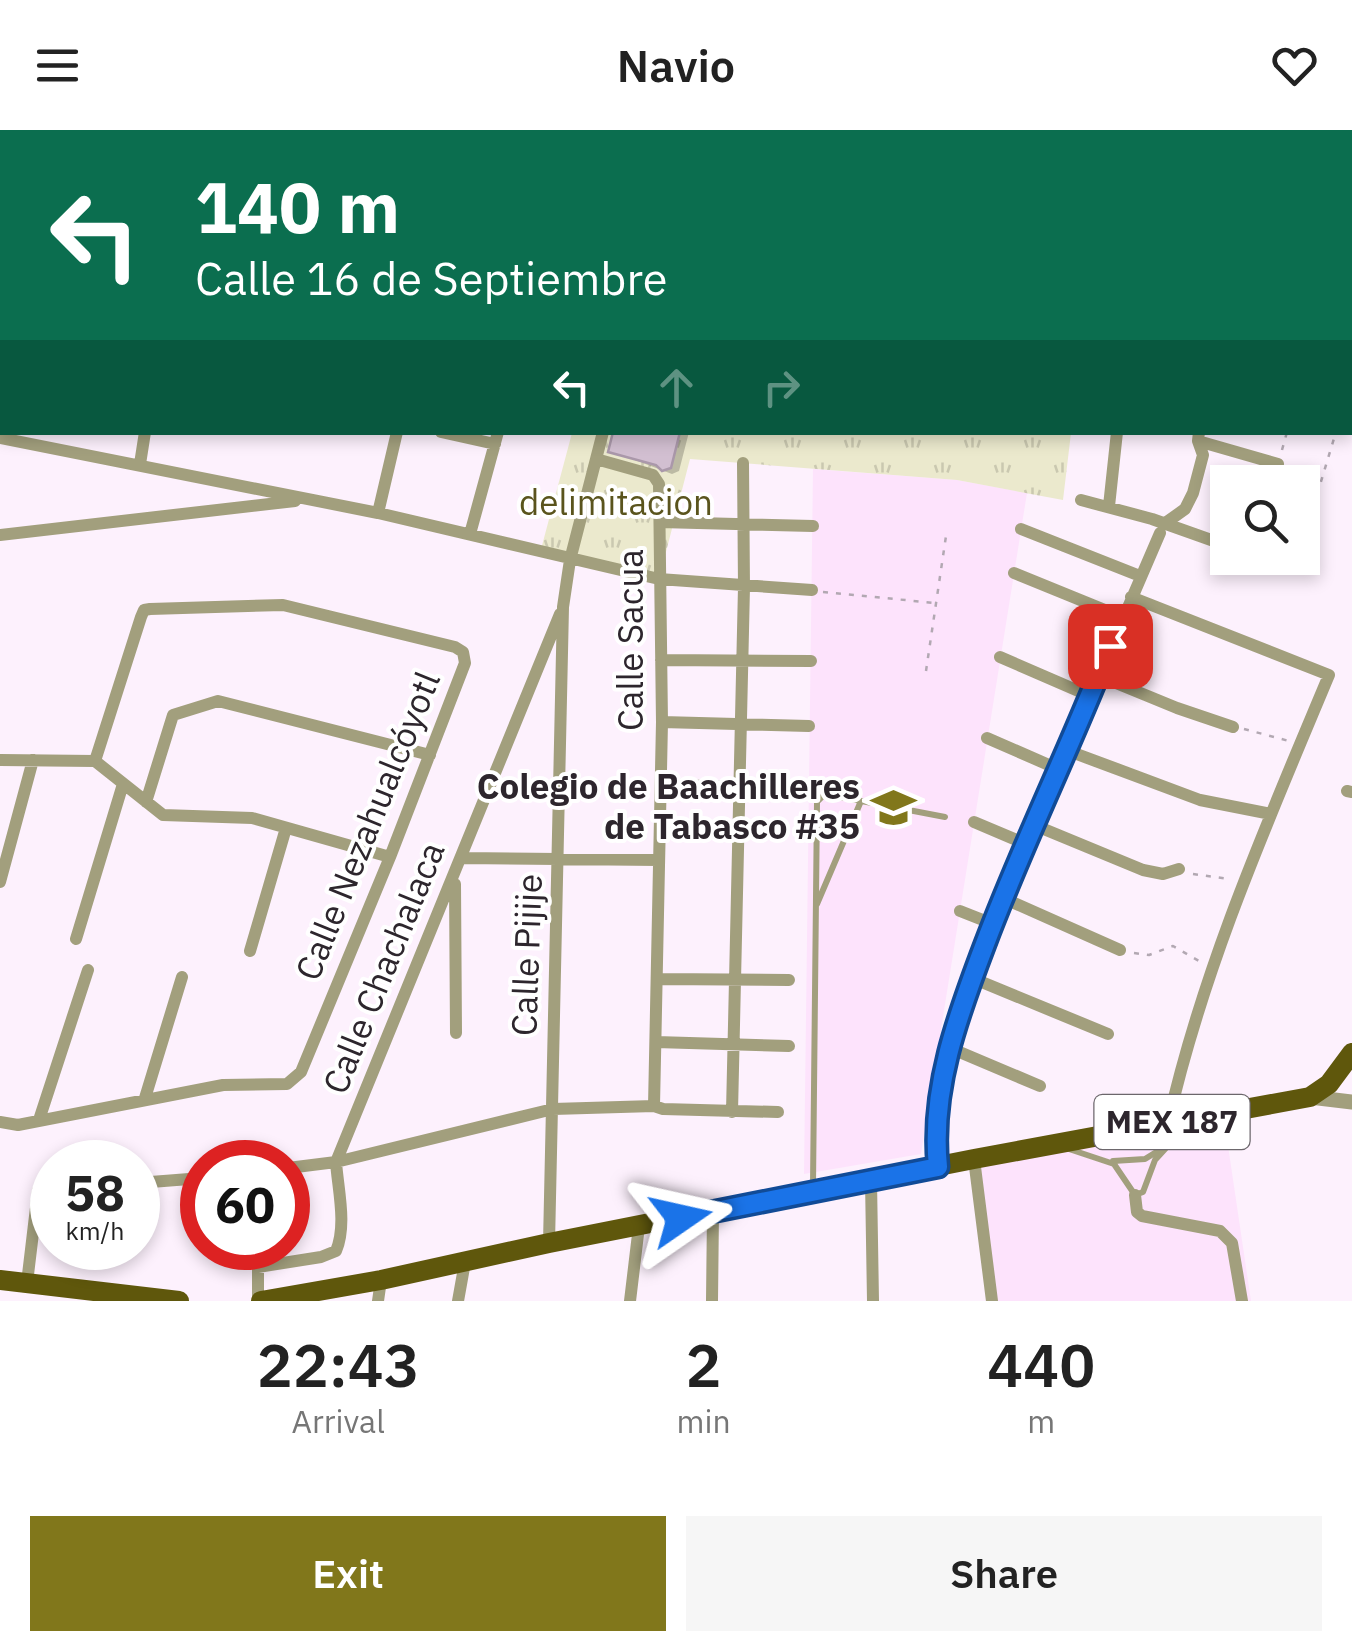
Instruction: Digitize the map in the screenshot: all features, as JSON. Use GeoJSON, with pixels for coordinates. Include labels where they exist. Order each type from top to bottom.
{"type":"FeatureCollection","features":[{"type":"Feature","properties":{"kind":"main road"},"geometry":{"type":"LineString","coordinates":[[1310,1097],[1329,1084],[1348,1059]]}},
{"type":"Feature","properties":{"kind":"main road","name":"MEX 187"},"geometry":{"type":"LineString","coordinates":[[260,1301],[379,1291],[465,1262],[549,1243],[1310,1097]]}},
{"type":"Feature","properties":{"kind":"main road"},"geometry":{"type":"LineString","coordinates":[[0,1280],[62,1292],[179,1301]]}},
{"type":"Feature","properties":{"kind":"street"},"geometry":{"type":"LineString","coordinates":[[140,464],[145,435]]}},
{"type":"Feature","properties":{"kind":"street"},"geometry":{"type":"LineString","coordinates":[[378,514],[396,435]]}},
{"type":"Feature","properties":{"kind":"street"},"geometry":{"type":"LineString","coordinates":[[469,435],[497,438],[470,534]]}},
{"type":"Feature","properties":{"kind":"street"},"geometry":{"type":"LineString","coordinates":[[563,608],[570,560],[602,435]]}},
{"type":"Feature","properties":{"kind":"street"},"geometry":{"type":"LineString","coordinates":[[1109,506],[1117,435]]}},
{"type":"Feature","properties":{"kind":"street"},"geometry":{"type":"LineString","coordinates":[[1199,437],[1278,464]]}},
{"type":"Feature","properties":{"kind":"street"},"geometry":{"type":"LineString","coordinates":[[938,1167],[935,1124],[950,1048],[972,978],[1140,576],[1162,528],[1184,509],[1193,493],[1203,455],[1199,437]]}},
{"type":"Feature","properties":{"kind":"street"},"geometry":{"type":"LineString","coordinates":[[0,438],[310,499],[660,579],[812,590]]}},
{"type":"Feature","properties":{"kind":"street","name":"Calle Sacua"},"geometry":{"type":"LineString","coordinates":[[596,459],[653,475],[660,484],[662,722],[654,1106]]}},
{"type":"Feature","properties":{"kind":"street"},"geometry":{"type":"LineString","coordinates":[[732,1112],[744,587],[743,464]]}},
{"type":"Feature","properties":{"kind":"street"},"geometry":{"type":"LineString","coordinates":[[0,535],[310,499]]}},
{"type":"Feature","properties":{"kind":"street"},"geometry":{"type":"LineString","coordinates":[[1081,500],[1210,541]]}},
{"type":"Feature","properties":{"kind":"street"},"geometry":{"type":"LineString","coordinates":[[660,522],[813,526]]}},
{"type":"Feature","properties":{"kind":"street"},"geometry":{"type":"LineString","coordinates":[[1021,529],[1140,576]]}},
{"type":"Feature","properties":{"kind":"street"},"geometry":{"type":"LineString","coordinates":[[1014,573],[1122,617]]}},
{"type":"Feature","properties":{"kind":"street"},"geometry":{"type":"LineString","coordinates":[[1131,597],[1329,676],[1270,814],[1216,962],[1168,1123]]}},
{"type":"Feature","properties":{"kind":"street","name":"Calle Nezahualcóyotl"},"geometry":{"type":"LineString","coordinates":[[0,1122],[18,1125],[223,1084],[287,1084],[301,1072],[390,858],[465,662],[462,652],[455,647],[283,606],[144,610],[95,762]]}},
{"type":"Feature","properties":{"kind":"street","name":"Calle Chachalaca"},"geometry":{"type":"LineString","coordinates":[[260,1301],[258,1268],[321,1257],[336,1251],[341,1240],[336,1162],[563,608]]}},
{"type":"Feature","properties":{"kind":"street","name":"Calle Pijije"},"geometry":{"type":"LineString","coordinates":[[549,1243],[563,608]]}},
{"type":"Feature","properties":{"kind":"street"},"geometry":{"type":"LineString","coordinates":[[1000,657],[1090,696]]}},
{"type":"Feature","properties":{"kind":"street"},"geometry":{"type":"LineString","coordinates":[[662,660],[811,661]]}},
{"type":"Feature","properties":{"kind":"street"},"geometry":{"type":"LineString","coordinates":[[1099,676],[1233,727]]}},
{"type":"Feature","properties":{"kind":"street"},"geometry":{"type":"LineString","coordinates":[[146,802],[172,715],[218,702],[430,755]]}},
{"type":"Feature","properties":{"kind":"street"},"geometry":{"type":"LineString","coordinates":[[662,722],[809,726]]}},
{"type":"Feature","properties":{"kind":"street"},"geometry":{"type":"LineString","coordinates":[[988,738],[1058,769]]}},
{"type":"Feature","properties":{"kind":"street"},"geometry":{"type":"LineString","coordinates":[[1066,750],[1200,800],[1270,814]]}},
{"type":"Feature","properties":{"kind":"street"},"geometry":{"type":"LineString","coordinates":[[0,760],[95,762],[163,815],[252,818],[390,858]]}},
{"type":"Feature","properties":{"kind":"street"},"geometry":{"type":"LineString","coordinates":[[0,882],[34,760]]}},
{"type":"Feature","properties":{"kind":"street"},"geometry":{"type":"LineString","coordinates":[[76,940],[123,784]]}},
{"type":"Feature","properties":{"kind":"street"},"geometry":{"type":"LineString","coordinates":[[660,784],[809,791]]}},
{"type":"Feature","properties":{"kind":"street"},"geometry":{"type":"LineString","coordinates":[[974,822],[1026,844]]}},
{"type":"Feature","properties":{"kind":"street"},"geometry":{"type":"LineString","coordinates":[[1034,825],[1144,870],[1163,874],[1178,868]]}},
{"type":"Feature","properties":{"kind":"street"},"geometry":{"type":"LineString","coordinates":[[250,951],[286,828]]}},
{"type":"Feature","properties":{"kind":"street"},"geometry":{"type":"LineString","coordinates":[[462,858],[659,860]]}},
{"type":"Feature","properties":{"kind":"street"},"geometry":{"type":"LineString","coordinates":[[455,877],[456,1033]]}},
{"type":"Feature","properties":{"kind":"street"},"geometry":{"type":"LineString","coordinates":[[1003,898],[1120,950]]}},
{"type":"Feature","properties":{"kind":"street"},"geometry":{"type":"LineString","coordinates":[[960,911],[992,924]]}},
{"type":"Feature","properties":{"kind":"street"},"geometry":{"type":"LineString","coordinates":[[39,1120],[88,970]]}},
{"type":"Feature","properties":{"kind":"street"},"geometry":{"type":"LineString","coordinates":[[146,1098],[182,977]]}},
{"type":"Feature","properties":{"kind":"street"},"geometry":{"type":"LineString","coordinates":[[972,978],[1108,1034]]}},
{"type":"Feature","properties":{"kind":"street"},"geometry":{"type":"LineString","coordinates":[[658,979],[790,980]]}},
{"type":"Feature","properties":{"kind":"street"},"geometry":{"type":"LineString","coordinates":[[656,1042],[789,1046]]}},
{"type":"Feature","properties":{"kind":"street"},"geometry":{"type":"LineString","coordinates":[[950,1048],[1040,1086]]}},
{"type":"Feature","properties":{"kind":"street"},"geometry":{"type":"LineString","coordinates":[[1348,1059],[1345,1088],[1352,1098]]}},
{"type":"Feature","properties":{"kind":"street"},"geometry":{"type":"LineString","coordinates":[[1310,1097],[1352,1098]]}},
{"type":"Feature","properties":{"kind":"street"},"geometry":{"type":"LineString","coordinates":[[310,1165],[553,1109],[654,1106],[778,1112]]}},
{"type":"Feature","properties":{"kind":"street"},"geometry":{"type":"LineString","coordinates":[[974,1159],[992,1301]]}},
{"type":"Feature","properties":{"kind":"street"},"geometry":{"type":"LineString","coordinates":[[870,1181],[873,1301]]}},
{"type":"Feature","properties":{"kind":"street"},"geometry":{"type":"LineString","coordinates":[[1136,1194],[1137,1212],[1142,1216],[1220,1232],[1232,1243],[1242,1301]]}},
{"type":"Feature","properties":{"kind":"street"},"geometry":{"type":"LineString","coordinates":[[712,1212],[712,1301]]}},
{"type":"Feature","properties":{"kind":"street"},"geometry":{"type":"LineString","coordinates":[[630,1301],[639,1226]]}},
{"type":"Feature","properties":{"kind":"street"},"geometry":{"type":"LineString","coordinates":[[27,1283],[30,1258]]}},
{"type":"Feature","properties":{"kind":"street"},"geometry":{"type":"LineString","coordinates":[[458,1301],[465,1262]]}},
{"type":"Feature","properties":{"kind":"lane"},"geometry":{"type":"LineString","coordinates":[[813,1192],[817,802],[825,794],[945,817]]}},
{"type":"Feature","properties":{"kind":"lane"},"geometry":{"type":"LineString","coordinates":[[815,910],[861,801]]}},
{"type":"Feature","properties":{"kind":"lane"},"geometry":{"type":"LineString","coordinates":[[1054,1144],[1121,1170],[1128,1188],[1136,1194],[1143,1192],[1155,1160],[1166,1148],[1214,1114]]}},
{"type":"Feature","properties":{"kind":"lane"},"geometry":{"type":"LineString","coordinates":[[1097,1158],[1132,1162],[1166,1148]]}},
{"type":"Feature","properties":{"kind":"path"},"geometry":{"type":"LineString","coordinates":[[1320,483],[1335,435]]}},
{"type":"Feature","properties":{"kind":"path"},"geometry":{"type":"LineString","coordinates":[[1278,464],[1322,476]]}},
{"type":"Feature","properties":{"kind":"path"},"geometry":{"type":"LineString","coordinates":[[926,671],[946,536]]}},
{"type":"Feature","properties":{"kind":"path"},"geometry":{"type":"LineString","coordinates":[[812,590],[936,603]]}},
{"type":"Feature","properties":{"kind":"path"},"geometry":{"type":"LineString","coordinates":[[1233,727],[1300,744]]}},
{"type":"Feature","properties":{"kind":"path"},"geometry":{"type":"LineString","coordinates":[[1178,868],[1196,876],[1246,880]]}},
{"type":"Feature","properties":{"kind":"path"},"geometry":{"type":"LineString","coordinates":[[1120,950],[1148,955],[1174,946],[1194,960],[1216,962]]}},
{"type":"Feature","properties":{"kind":"shaded area","name":"Colegio de Baachilleres de Tabasco #35"},"geometry":{"type":"Polygon","coordinates":[[[813,469],[957,480],[1027,493],[921,1154],[804,1174],[813,469]]]}},
{"type":"Feature","properties":{"kind":"shaded area"},"geometry":{"type":"Polygon","coordinates":[[[1223,1112],[1251,1301],[992,1301],[974,1159],[1223,1112]]]}},
{"type":"Feature","properties":{"kind":"green space","name":"delimitacion"},"geometry":{"type":"Polygon","coordinates":[[[571,435],[1071,435],[1063,500],[957,480],[690,459],[659,579],[540,553],[571,435]]]}},
{"type":"Feature","properties":{"kind":"building"},"geometry":{"type":"Polygon","coordinates":[[[612,435],[679,435],[671,468],[662,471],[656,465],[608,452],[612,435]]]}},
{"type":"Feature","properties":{"kind":"place","name":"Colegio de Baachilleres de Tabasco #35"},"geometry":{"type":"Point","coordinates":[893,807]}},
{"type":"Feature","properties":{"kind":"route"},"geometry":{"type":"LineString","coordinates":[[681,1218],[938,1167],[935,1124],[962,1004],[1110,646]]}}]}
